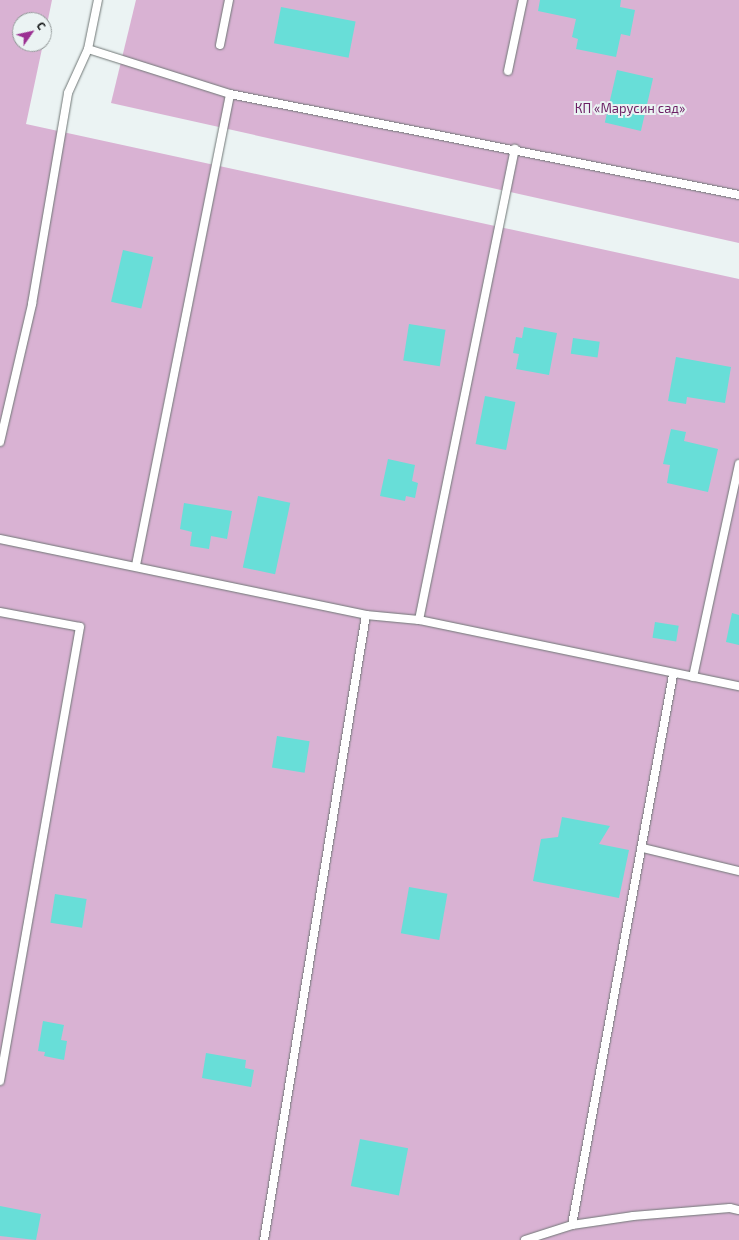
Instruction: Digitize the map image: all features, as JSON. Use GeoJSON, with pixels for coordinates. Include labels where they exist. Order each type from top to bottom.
{"type":"FeatureCollection","features":[{"type":"Feature","properties":{"kind":"lane"},"geometry":{"type":"LineString","coordinates":[[0,442],[32,304],[68,93],[88,49],[98,0]]}},
{"type":"Feature","properties":{"kind":"lane"},"geometry":{"type":"LineString","coordinates":[[220,45],[229,0]]}},
{"type":"Feature","properties":{"kind":"lane"},"geometry":{"type":"LineString","coordinates":[[508,71],[523,0]]}},
{"type":"Feature","properties":{"kind":"lane"},"geometry":{"type":"LineString","coordinates":[[88,49],[230,94],[515,149],[739,195]]}},
{"type":"Feature","properties":{"kind":"lane"},"geometry":{"type":"LineString","coordinates":[[136,565],[230,94]]}},
{"type":"Feature","properties":{"kind":"lane"},"geometry":{"type":"LineString","coordinates":[[419,620],[515,149]]}},
{"type":"Feature","properties":{"kind":"lane"},"geometry":{"type":"LineString","coordinates":[[693,677],[739,464]]}},
{"type":"Feature","properties":{"kind":"lane"},"geometry":{"type":"LineString","coordinates":[[0,539],[136,565],[366,615],[419,620],[673,675],[693,677],[739,686]]}},
{"type":"Feature","properties":{"kind":"lane"},"geometry":{"type":"LineString","coordinates":[[0,612],[80,627],[0,1081]]}},
{"type":"Feature","properties":{"kind":"lane"},"geometry":{"type":"LineString","coordinates":[[264,1240],[366,615]]}},
{"type":"Feature","properties":{"kind":"lane"},"geometry":{"type":"LineString","coordinates":[[572,1225],[643,848],[673,675]]}},
{"type":"Feature","properties":{"kind":"lane"},"geometry":{"type":"LineString","coordinates":[[643,848],[739,872]]}},
{"type":"Feature","properties":{"kind":"lane"},"geometry":{"type":"LineString","coordinates":[[525,1240],[572,1225],[730,1208],[739,1205]]}},
{"type":"Feature","properties":{"kind":"lane"},"geometry":{"type":"LineString","coordinates":[[730,1208],[739,1210]]}},
{"type":"Feature","properties":{"kind":"green space"},"geometry":{"type":"Polygon","coordinates":[[[0,0],[52,0],[50,12],[12,12],[12,52],[41,52],[26,124],[739,279],[739,1240],[0,1240],[0,0]]]}},
{"type":"Feature","properties":{"kind":"green space","name":"КП «Марусин сад»"},"geometry":{"type":"Polygon","coordinates":[[[136,0],[739,0],[739,243],[111,103],[136,0]]]}},
{"type":"Feature","properties":{"kind":"building"},"geometry":{"type":"Polygon","coordinates":[[[540,0],[621,0],[620,7],[635,10],[630,36],[621,34],[616,57],[576,49],[578,39],[572,37],[576,19],[538,11],[540,0]]]}},
{"type":"Feature","properties":{"kind":"building"},"geometry":{"type":"Polygon","coordinates":[[[281,7],[356,22],[349,58],[274,43],[281,7]]]}},
{"type":"Feature","properties":{"kind":"building"},"geometry":{"type":"Polygon","coordinates":[[[617,70],[653,78],[641,131],[605,123],[617,70]]]}},
{"type":"Feature","properties":{"kind":"building"},"geometry":{"type":"Polygon","coordinates":[[[123,250],[153,257],[141,309],[111,302],[123,250]]]}},
{"type":"Feature","properties":{"kind":"building"},"geometry":{"type":"Polygon","coordinates":[[[409,324],[446,330],[440,366],[403,361],[409,324]]]}},
{"type":"Feature","properties":{"kind":"building"},"geometry":{"type":"Polygon","coordinates":[[[524,327],[557,333],[549,375],[516,369],[519,354],[513,353],[516,337],[522,338],[524,327]]]}},
{"type":"Feature","properties":{"kind":"building"},"geometry":{"type":"Polygon","coordinates":[[[573,338],[600,342],[598,358],[571,354],[573,338]]]}},
{"type":"Feature","properties":{"kind":"building"},"geometry":{"type":"Polygon","coordinates":[[[676,357],[731,367],[725,403],[687,397],[686,404],[668,401],[676,357]]]}},
{"type":"Feature","properties":{"kind":"building"},"geometry":{"type":"Polygon","coordinates":[[[485,396],[515,402],[506,450],[476,444],[485,396]]]}},
{"type":"Feature","properties":{"kind":"building"},"geometry":{"type":"Polygon","coordinates":[[[671,429],[686,432],[684,441],[718,449],[708,492],[667,483],[670,465],[663,464],[671,429]]]}},
{"type":"Feature","properties":{"kind":"building"},"geometry":{"type":"Polygon","coordinates":[[[388,459],[415,465],[412,481],[418,483],[415,498],[406,496],[405,501],[380,496],[388,459]]]}},
{"type":"Feature","properties":{"kind":"building"},"geometry":{"type":"Polygon","coordinates":[[[258,496],[290,503],[275,574],[243,567],[258,496]]]}},
{"type":"Feature","properties":{"kind":"building"},"geometry":{"type":"Polygon","coordinates":[[[184,503],[232,511],[227,539],[211,536],[209,549],[190,546],[192,532],[180,529],[184,503]]]}},
{"type":"Feature","properties":{"kind":"building"},"geometry":{"type":"Polygon","coordinates":[[[732,613],[739,615],[739,645],[726,642],[732,613]]]}},
{"type":"Feature","properties":{"kind":"building"},"geometry":{"type":"Polygon","coordinates":[[[655,622],[679,626],[676,642],[652,638],[655,622]]]}},
{"type":"Feature","properties":{"kind":"building"},"geometry":{"type":"Polygon","coordinates":[[[277,736],[310,741],[305,773],[272,768],[277,736]]]}},
{"type":"Feature","properties":{"kind":"building"},"geometry":{"type":"Polygon","coordinates":[[[562,817],[610,826],[599,844],[629,850],[619,898],[533,881],[541,839],[558,837],[562,817]]]}},
{"type":"Feature","properties":{"kind":"building"},"geometry":{"type":"Polygon","coordinates":[[[409,887],[447,894],[439,940],[401,933],[409,887]]]}},
{"type":"Feature","properties":{"kind":"building"},"geometry":{"type":"Polygon","coordinates":[[[55,894],[87,899],[82,928],[50,923],[55,894]]]}},
{"type":"Feature","properties":{"kind":"building"},"geometry":{"type":"Polygon","coordinates":[[[43,1021],[64,1025],[61,1040],[67,1041],[64,1060],[44,1056],[45,1052],[38,1051],[43,1021]]]}},
{"type":"Feature","properties":{"kind":"building"},"geometry":{"type":"Polygon","coordinates":[[[206,1053],[246,1060],[245,1068],[254,1070],[251,1087],[202,1078],[206,1053]]]}},
{"type":"Feature","properties":{"kind":"building"},"geometry":{"type":"Polygon","coordinates":[[[360,1139],[408,1148],[399,1195],[351,1186],[360,1139]]]}},
{"type":"Feature","properties":{"kind":"building"},"geometry":{"type":"Polygon","coordinates":[[[0,1206],[41,1214],[36,1240],[0,1236],[0,1206]]]}}]}
